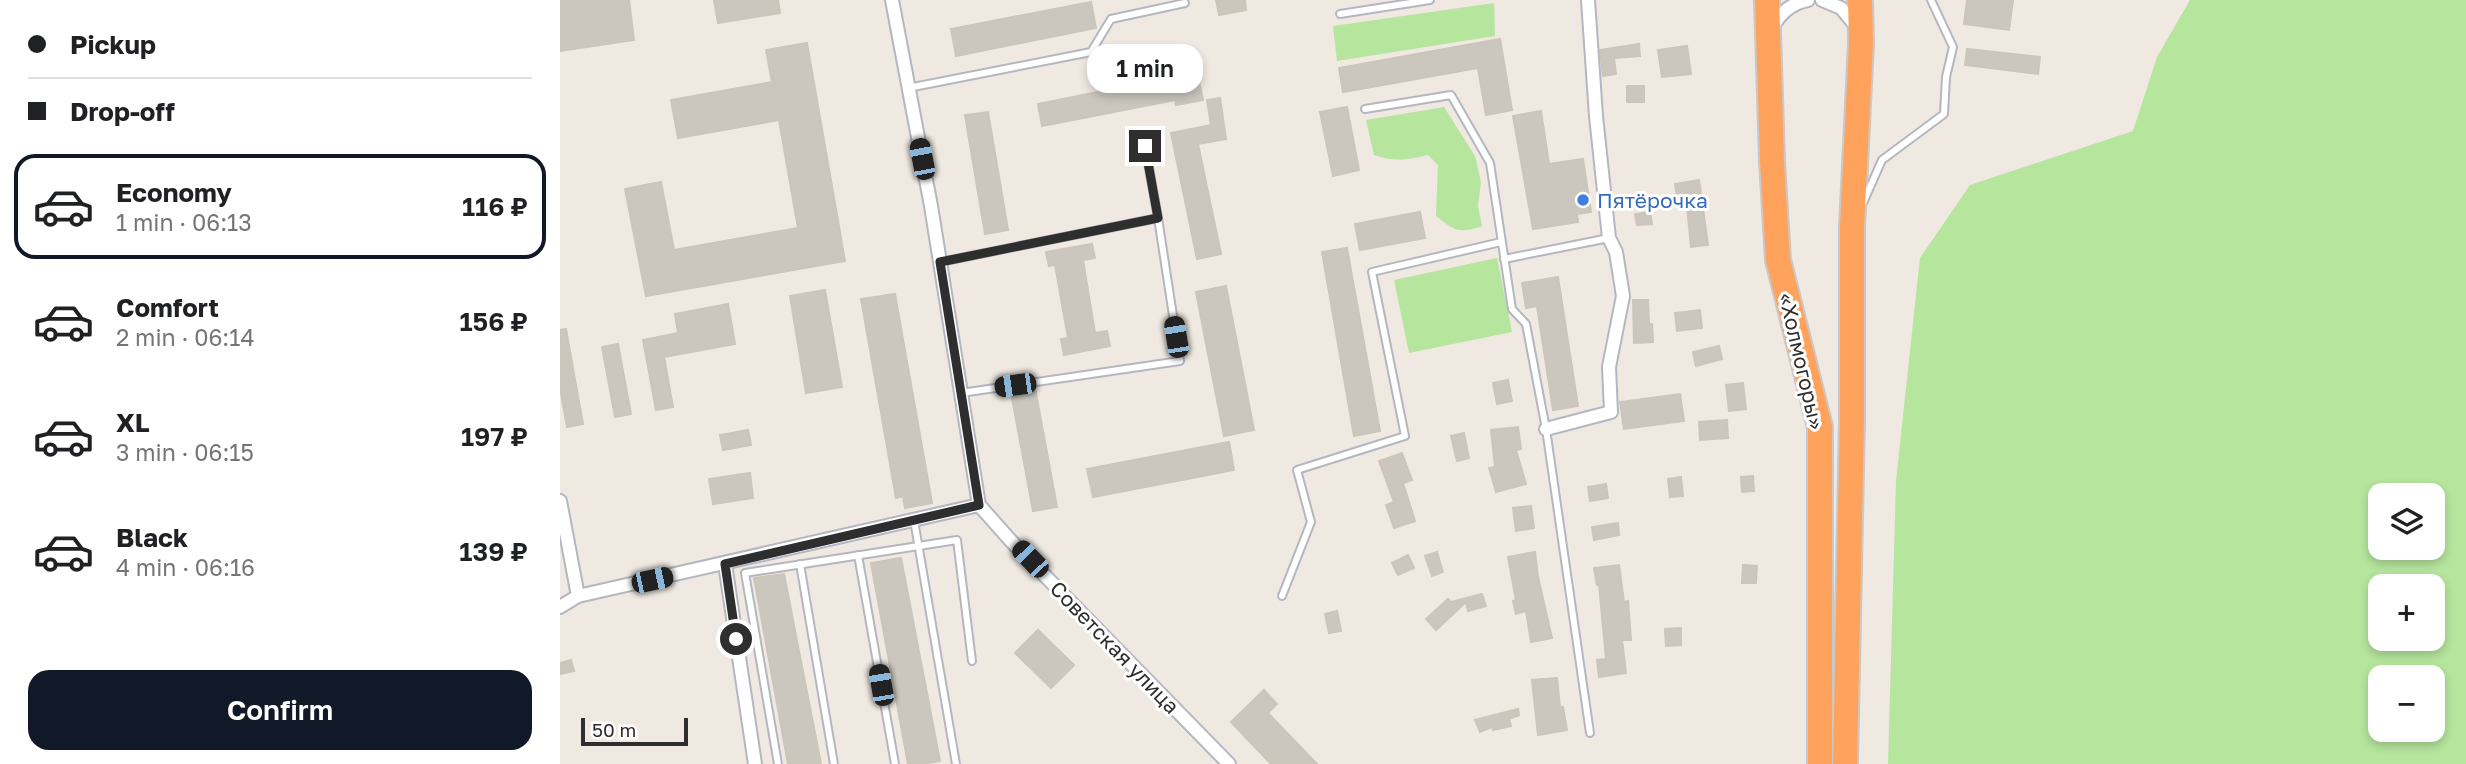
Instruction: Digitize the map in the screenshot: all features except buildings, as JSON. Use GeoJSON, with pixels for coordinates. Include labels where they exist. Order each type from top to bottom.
{"type":"FeatureCollection","features":[{"type":"Feature","properties":{"kind":"highway","name":"«Холмогоры»"},"geometry":{"type":"LineString","coordinates":[[1767,0],[1778,260],[1820,427],[1820,764]]}},
{"type":"Feature","properties":{"kind":"highway","name":"«Холмогоры»"},"geometry":{"type":"LineString","coordinates":[[1845,764],[1852,420],[1852,227],[1861,43],[1860,0]]}},
{"type":"Feature","properties":{"kind":"street"},"geometry":{"type":"LineString","coordinates":[[560,607],[578,596],[979,505],[940,262],[892,0]]}},
{"type":"Feature","properties":{"kind":"street"},"geometry":{"type":"LineString","coordinates":[[1546,429],[1611,412],[1609,367],[1623,296],[1616,252],[1609,238],[1596,116],[1588,0]]}},
{"type":"Feature","properties":{"kind":"street"},"geometry":{"type":"LineString","coordinates":[[1768,48],[1769,37],[1777,19],[1793,5],[1808,0]]}},
{"type":"Feature","properties":{"kind":"street"},"geometry":{"type":"LineString","coordinates":[[1822,0],[1833,3],[1849,15],[1855,23],[1861,43]]}},
{"type":"Feature","properties":{"kind":"street"},"geometry":{"type":"LineString","coordinates":[[560,501],[578,596]]}},
{"type":"Feature","properties":{"kind":"street","name":"Советская улица"},"geometry":{"type":"LineString","coordinates":[[979,505],[1229,764]]}},
{"type":"Feature","properties":{"kind":"street"},"geometry":{"type":"LineString","coordinates":[[725,564],[755,764]]}},
{"type":"Feature","properties":{"kind":"lane"},"geometry":{"type":"LineString","coordinates":[[1340,14],[1430,0]]}},
{"type":"Feature","properties":{"kind":"lane"},"geometry":{"type":"LineString","coordinates":[[1852,227],[1882,160],[1944,114],[1946,77],[1953,47],[1931,0]]}},
{"type":"Feature","properties":{"kind":"lane"},"geometry":{"type":"LineString","coordinates":[[908,88],[1091,52],[1111,19],[1185,3]]}},
{"type":"Feature","properties":{"kind":"lane"},"geometry":{"type":"LineString","coordinates":[[1365,110],[1451,95],[1490,163],[1512,309],[1526,324],[1546,429],[1590,733]]}},
{"type":"Feature","properties":{"kind":"lane"},"geometry":{"type":"LineString","coordinates":[[960,393],[1180,361],[1145,146]]}},
{"type":"Feature","properties":{"kind":"lane"},"geometry":{"type":"LineString","coordinates":[[940,262],[1158,218]]}},
{"type":"Feature","properties":{"kind":"lane"},"geometry":{"type":"LineString","coordinates":[[1504,259],[1609,238]]}},
{"type":"Feature","properties":{"kind":"lane"},"geometry":{"type":"LineString","coordinates":[[1282,596],[1311,522],[1297,471],[1405,436],[1372,272],[1502,242]]}},
{"type":"Feature","properties":{"kind":"lane"},"geometry":{"type":"LineString","coordinates":[[914,520],[956,764]]}},
{"type":"Feature","properties":{"kind":"lane"},"geometry":{"type":"LineString","coordinates":[[778,764],[745,573],[957,540],[972,661]]}},
{"type":"Feature","properties":{"kind":"lane"},"geometry":{"type":"LineString","coordinates":[[858,555],[895,764]]}},
{"type":"Feature","properties":{"kind":"lane"},"geometry":{"type":"LineString","coordinates":[[800,564],[834,764]]}},
{"type":"Feature","properties":{"kind":"green space"},"geometry":{"type":"Polygon","coordinates":[[[2190,0],[2466,0],[2466,764],[1888,764],[1896,481],[1920,258],[1970,185],[2133,131],[2157,57],[2190,0]]]}},
{"type":"Feature","properties":{"kind":"green space"},"geometry":{"type":"Polygon","coordinates":[[[1494,3],[1495,36],[1337,61],[1333,26],[1494,3]]]}},
{"type":"Feature","properties":{"kind":"green space"},"geometry":{"type":"Polygon","coordinates":[[[1444,107],[1475,156],[1481,182],[1478,206],[1482,226],[1468,230],[1453,228],[1436,216],[1438,165],[1428,155],[1401,160],[1374,155],[1366,120],[1444,107]]]}},
{"type":"Feature","properties":{"kind":"green space"},"geometry":{"type":"Polygon","coordinates":[[[1497,258],[1512,332],[1409,353],[1394,280],[1497,258]]]}},
{"type":"Feature","properties":{"kind":"place","name":"Пятёрочка"},"geometry":{"type":"Point","coordinates":[1583,200]}},
{"type":"Feature","properties":{"kind":"route"},"geometry":{"type":"LineString","coordinates":[[736,639],[725,564],[979,505],[940,262],[1158,218],[1145,146]]}}]}
